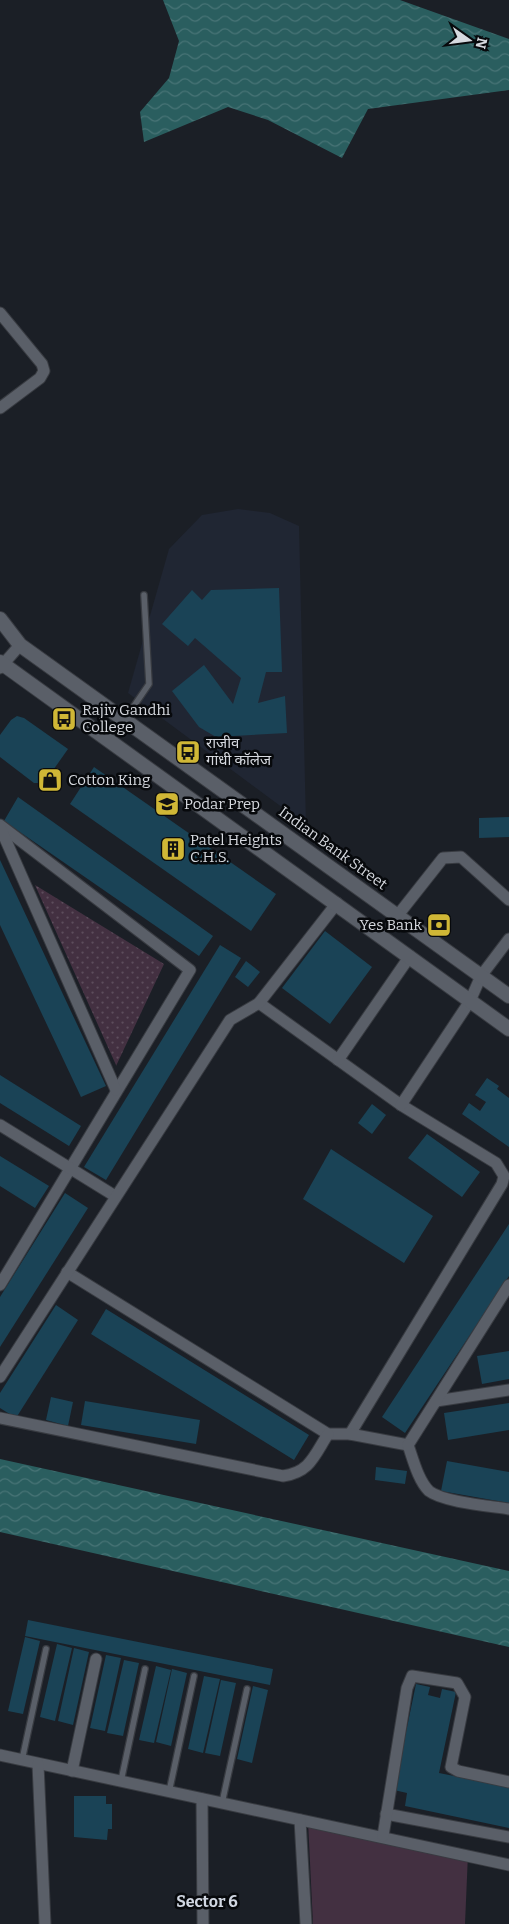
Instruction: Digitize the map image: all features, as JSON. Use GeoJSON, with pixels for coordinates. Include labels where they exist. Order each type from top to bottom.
{"type":"FeatureCollection","features":[{"type":"Feature","properties":{"kind":"street"},"geometry":{"type":"LineString","coordinates":[[0,313],[42,364],[44,371],[40,378],[0,408]]}},
{"type":"Feature","properties":{"kind":"street","name":"Indian Bank Street"},"geometry":{"type":"LineString","coordinates":[[0,620],[20,645],[509,996]]}},
{"type":"Feature","properties":{"kind":"street"},"geometry":{"type":"LineString","coordinates":[[20,645],[1,665],[410,956],[509,1029]]}},
{"type":"Feature","properties":{"kind":"street"},"geometry":{"type":"LineString","coordinates":[[0,825],[116,1090]]}},
{"type":"Feature","properties":{"kind":"street"},"geometry":{"type":"LineString","coordinates":[[0,825],[190,970],[0,1285]]}},
{"type":"Feature","properties":{"kind":"street"},"geometry":{"type":"LineString","coordinates":[[398,915],[442,858],[448,856],[461,858],[509,900]]}},
{"type":"Feature","properties":{"kind":"street"},"geometry":{"type":"LineString","coordinates":[[0,1377],[230,1020],[259,1003],[336,903]]}},
{"type":"Feature","properties":{"kind":"street"},"geometry":{"type":"LineString","coordinates":[[401,1105],[470,1000],[481,976],[509,938]]}},
{"type":"Feature","properties":{"kind":"street"},"geometry":{"type":"LineString","coordinates":[[338,1060],[410,956]]}},
{"type":"Feature","properties":{"kind":"street"},"geometry":{"type":"LineString","coordinates":[[259,1003],[401,1105],[496,1163],[504,1176],[505,1188],[350,1434]]}},
{"type":"Feature","properties":{"kind":"street"},"geometry":{"type":"LineString","coordinates":[[0,1125],[115,1196]]}},
{"type":"Feature","properties":{"kind":"street"},"geometry":{"type":"LineString","coordinates":[[67,1272],[328,1434],[350,1434],[408,1445]]}},
{"type":"Feature","properties":{"kind":"street"},"geometry":{"type":"LineString","coordinates":[[408,1445],[509,1285]]}},
{"type":"Feature","properties":{"kind":"street"},"geometry":{"type":"LineString","coordinates":[[436,1401],[509,1390]]}},
{"type":"Feature","properties":{"kind":"street"},"geometry":{"type":"LineString","coordinates":[[0,1418],[283,1476],[295,1474],[306,1468],[328,1434]]}},
{"type":"Feature","properties":{"kind":"street"},"geometry":{"type":"LineString","coordinates":[[408,1445],[417,1471],[430,1491],[451,1500],[509,1509]]}},
{"type":"Feature","properties":{"kind":"street"},"geometry":{"type":"LineString","coordinates":[[72,1771],[96,1659]]}},
{"type":"Feature","properties":{"kind":"street"},"geometry":{"type":"LineString","coordinates":[[382,1836],[407,1688],[412,1676],[457,1683],[462,1688],[464,1697],[451,1766],[458,1771],[509,1782]]}},
{"type":"Feature","properties":{"kind":"street"},"geometry":{"type":"LineString","coordinates":[[0,1756],[509,1864]]}},
{"type":"Feature","properties":{"kind":"street"},"geometry":{"type":"LineString","coordinates":[[38,1764],[45,1924]]}},
{"type":"Feature","properties":{"kind":"street"},"geometry":{"type":"LineString","coordinates":[[202,1799],[203,1924]]}},
{"type":"Feature","properties":{"kind":"street"},"geometry":{"type":"LineString","coordinates":[[386,1814],[509,1837]]}},
{"type":"Feature","properties":{"kind":"street"},"geometry":{"type":"LineString","coordinates":[[300,1820],[306,1924]]}},
{"type":"Feature","properties":{"kind":"lane"},"geometry":{"type":"LineString","coordinates":[[125,719],[149,684],[144,596]]}},
{"type":"Feature","properties":{"kind":"lane"},"geometry":{"type":"LineString","coordinates":[[22,1760],[46,1648]]}},
{"type":"Feature","properties":{"kind":"lane"},"geometry":{"type":"LineString","coordinates":[[121,1781],[145,1669]]}},
{"type":"Feature","properties":{"kind":"lane"},"geometry":{"type":"LineString","coordinates":[[169,1792],[194,1676]]}},
{"type":"Feature","properties":{"kind":"lane"},"geometry":{"type":"LineString","coordinates":[[222,1803],[247,1689]]}},
{"type":"Feature","properties":{"kind":"shaded area"},"geometry":{"type":"Polygon","coordinates":[[[238,509],[270,513],[299,526],[306,825],[128,693],[169,549],[202,515],[238,509]]]}},
{"type":"Feature","properties":{"kind":"shaded area"},"geometry":{"type":"Polygon","coordinates":[[[35,885],[164,964],[116,1066],[116,1065],[35,885]]]}},
{"type":"Feature","properties":{"kind":"shaded area"},"geometry":{"type":"Polygon","coordinates":[[[308,1821],[468,1854],[465,1924],[313,1924],[308,1821]]]}},
{"type":"Feature","properties":{"kind":"water"},"geometry":{"type":"Polygon","coordinates":[[[163,0],[400,0],[509,39],[509,90],[368,109],[342,158],[268,120],[228,107],[144,142],[140,112],[169,78],[179,41],[163,0]]]}},
{"type":"Feature","properties":{"kind":"water"},"geometry":{"type":"Polygon","coordinates":[[[0,1459],[509,1571],[509,1647],[0,1532],[0,1459]]]}},
{"type":"Feature","properties":{"kind":"building"},"geometry":{"type":"Polygon","coordinates":[[[279,588],[282,672],[266,672],[258,703],[285,696],[287,733],[216,737],[199,727],[172,691],[204,665],[233,704],[241,678],[195,638],[188,646],[162,624],[192,590],[202,600],[211,590],[279,588]]]}},
{"type":"Feature","properties":{"kind":"building"},"geometry":{"type":"Polygon","coordinates":[[[17,716],[24,718],[68,749],[44,783],[34,783],[0,757],[0,735],[11,720],[17,716]]]}},
{"type":"Feature","properties":{"kind":"building","name":"Patel Heights C.H.S."},"geometry":{"type":"Polygon","coordinates":[[[94,767],[276,894],[251,931],[70,804],[94,767]]]}},
{"type":"Feature","properties":{"kind":"building"},"geometry":{"type":"Polygon","coordinates":[[[18,797],[213,936],[199,956],[4,821],[18,797]]]}},
{"type":"Feature","properties":{"kind":"building"},"geometry":{"type":"Polygon","coordinates":[[[509,817],[509,837],[479,838],[479,818],[509,817]]]}},
{"type":"Feature","properties":{"kind":"building"},"geometry":{"type":"Polygon","coordinates":[[[0,860],[106,1086],[81,1097],[0,925],[0,860]]]}},
{"type":"Feature","properties":{"kind":"building"},"geometry":{"type":"Polygon","coordinates":[[[325,931],[372,967],[330,1024],[282,988],[325,931]]]}},
{"type":"Feature","properties":{"kind":"building"},"geometry":{"type":"Polygon","coordinates":[[[220,945],[241,958],[106,1180],[84,1167],[220,945]]]}},
{"type":"Feature","properties":{"kind":"building"},"geometry":{"type":"Polygon","coordinates":[[[246,961],[260,972],[248,987],[235,977],[246,961]]]}},
{"type":"Feature","properties":{"kind":"building"},"geometry":{"type":"Polygon","coordinates":[[[0,1075],[81,1126],[69,1146],[0,1103],[0,1075]]]}},
{"type":"Feature","properties":{"kind":"building"},"geometry":{"type":"Polygon","coordinates":[[[487,1078],[499,1086],[497,1089],[509,1098],[509,1147],[462,1114],[469,1103],[480,1111],[486,1102],[475,1095],[487,1078]]]}},
{"type":"Feature","properties":{"kind":"building"},"geometry":{"type":"Polygon","coordinates":[[[372,1104],[386,1115],[372,1134],[358,1123],[372,1104]]]}},
{"type":"Feature","properties":{"kind":"building"},"geometry":{"type":"Polygon","coordinates":[[[427,1134],[480,1172],[462,1197],[408,1158],[427,1134]]]}},
{"type":"Feature","properties":{"kind":"building"},"geometry":{"type":"Polygon","coordinates":[[[331,1149],[433,1216],[404,1263],[303,1199],[331,1149]]]}},
{"type":"Feature","properties":{"kind":"building"},"geometry":{"type":"Polygon","coordinates":[[[0,1156],[49,1186],[35,1208],[0,1186],[0,1156]]]}},
{"type":"Feature","properties":{"kind":"building"},"geometry":{"type":"Polygon","coordinates":[[[65,1193],[88,1208],[0,1347],[0,1297],[65,1193]]]}},
{"type":"Feature","properties":{"kind":"building"},"geometry":{"type":"Polygon","coordinates":[[[509,1224],[509,1276],[405,1433],[382,1417],[509,1224]]]}},
{"type":"Feature","properties":{"kind":"building"},"geometry":{"type":"Polygon","coordinates":[[[56,1305],[78,1320],[16,1418],[0,1408],[0,1393],[56,1305]]]}},
{"type":"Feature","properties":{"kind":"building"},"geometry":{"type":"Polygon","coordinates":[[[106,1309],[309,1435],[294,1460],[91,1334],[106,1309]]]}},
{"type":"Feature","properties":{"kind":"building"},"geometry":{"type":"Polygon","coordinates":[[[509,1351],[509,1379],[482,1384],[477,1356],[509,1351]]]}},
{"type":"Feature","properties":{"kind":"building"},"geometry":{"type":"Polygon","coordinates":[[[51,1397],[73,1402],[68,1426],[46,1420],[51,1397]]]}},
{"type":"Feature","properties":{"kind":"building"},"geometry":{"type":"Polygon","coordinates":[[[85,1401],[200,1420],[196,1444],[81,1425],[85,1401]]]}},
{"type":"Feature","properties":{"kind":"building"},"geometry":{"type":"Polygon","coordinates":[[[509,1403],[509,1430],[448,1440],[444,1413],[509,1403]]]}},
{"type":"Feature","properties":{"kind":"building"},"geometry":{"type":"Polygon","coordinates":[[[447,1461],[509,1472],[509,1503],[441,1491],[447,1461]]]}},
{"type":"Feature","properties":{"kind":"building"},"geometry":{"type":"Polygon","coordinates":[[[376,1467],[407,1471],[405,1484],[375,1480],[376,1467]]]}},
{"type":"Feature","properties":{"kind":"building"},"geometry":{"type":"Polygon","coordinates":[[[28,1620],[273,1669],[270,1685],[25,1636],[28,1620]]]}},
{"type":"Feature","properties":{"kind":"building"},"geometry":{"type":"Polygon","coordinates":[[[25,1637],[40,1641],[23,1714],[8,1711],[25,1637]]]}},
{"type":"Feature","properties":{"kind":"building"},"geometry":{"type":"Polygon","coordinates":[[[57,1644],[72,1648],[55,1721],[40,1717],[57,1644]]]}},
{"type":"Feature","properties":{"kind":"building"},"geometry":{"type":"Polygon","coordinates":[[[74,1648],[89,1652],[73,1725],[58,1721],[74,1648]]]}},
{"type":"Feature","properties":{"kind":"building"},"geometry":{"type":"Polygon","coordinates":[[[106,1655],[121,1658],[105,1731],[90,1728],[106,1655]]]}},
{"type":"Feature","properties":{"kind":"building"},"geometry":{"type":"Polygon","coordinates":[[[124,1660],[139,1663],[123,1736],[107,1733],[124,1660]]]}},
{"type":"Feature","properties":{"kind":"building"},"geometry":{"type":"Polygon","coordinates":[[[156,1666],[171,1670],[154,1743],[139,1740],[156,1666]]]}},
{"type":"Feature","properties":{"kind":"building"},"geometry":{"type":"Polygon","coordinates":[[[172,1669],[187,1673],[171,1746],[156,1742],[172,1669]]]}},
{"type":"Feature","properties":{"kind":"building"},"geometry":{"type":"Polygon","coordinates":[[[204,1676],[220,1679],[203,1753],[188,1749],[204,1676]]]}},
{"type":"Feature","properties":{"kind":"building"},"geometry":{"type":"Polygon","coordinates":[[[221,1680],[236,1683],[220,1756],[205,1753],[221,1680]]]}},
{"type":"Feature","properties":{"kind":"building"},"geometry":{"type":"Polygon","coordinates":[[[416,1684],[430,1687],[428,1695],[440,1698],[442,1689],[456,1692],[439,1773],[509,1787],[509,1828],[405,1806],[407,1793],[394,1790],[416,1684]]]}},
{"type":"Feature","properties":{"kind":"building"},"geometry":{"type":"Polygon","coordinates":[[[253,1686],[268,1690],[252,1763],[237,1759],[253,1686]]]}},
{"type":"Feature","properties":{"kind":"building"},"geometry":{"type":"Polygon","coordinates":[[[74,1796],[106,1796],[106,1804],[112,1804],[112,1829],[108,1829],[107,1840],[74,1837],[74,1796]]]}},
{"type":"Feature","properties":{"kind":"place","name":"Rajiv Gandhi College"},"geometry":{"type":"Point","coordinates":[64,719]}},
{"type":"Feature","properties":{"kind":"place","name":"राजीव गांधी कॉलेज"},"geometry":{"type":"Point","coordinates":[188,752]}},
{"type":"Feature","properties":{"kind":"place","name":"Cotton King"},"geometry":{"type":"Point","coordinates":[50,780]}},
{"type":"Feature","properties":{"kind":"place","name":"Podar Prep"},"geometry":{"type":"Point","coordinates":[167,804]}},
{"type":"Feature","properties":{"kind":"place","name":"Patel Heights C.H.S."},"geometry":{"type":"Point","coordinates":[173,849]}},
{"type":"Feature","properties":{"kind":"place","name":"Yes Bank"},"geometry":{"type":"Point","coordinates":[439,925]}},
{"type":"Feature","properties":{"kind":"district","name":"Sector 6"},"geometry":{"type":"Point","coordinates":[207,1901]}}]}
